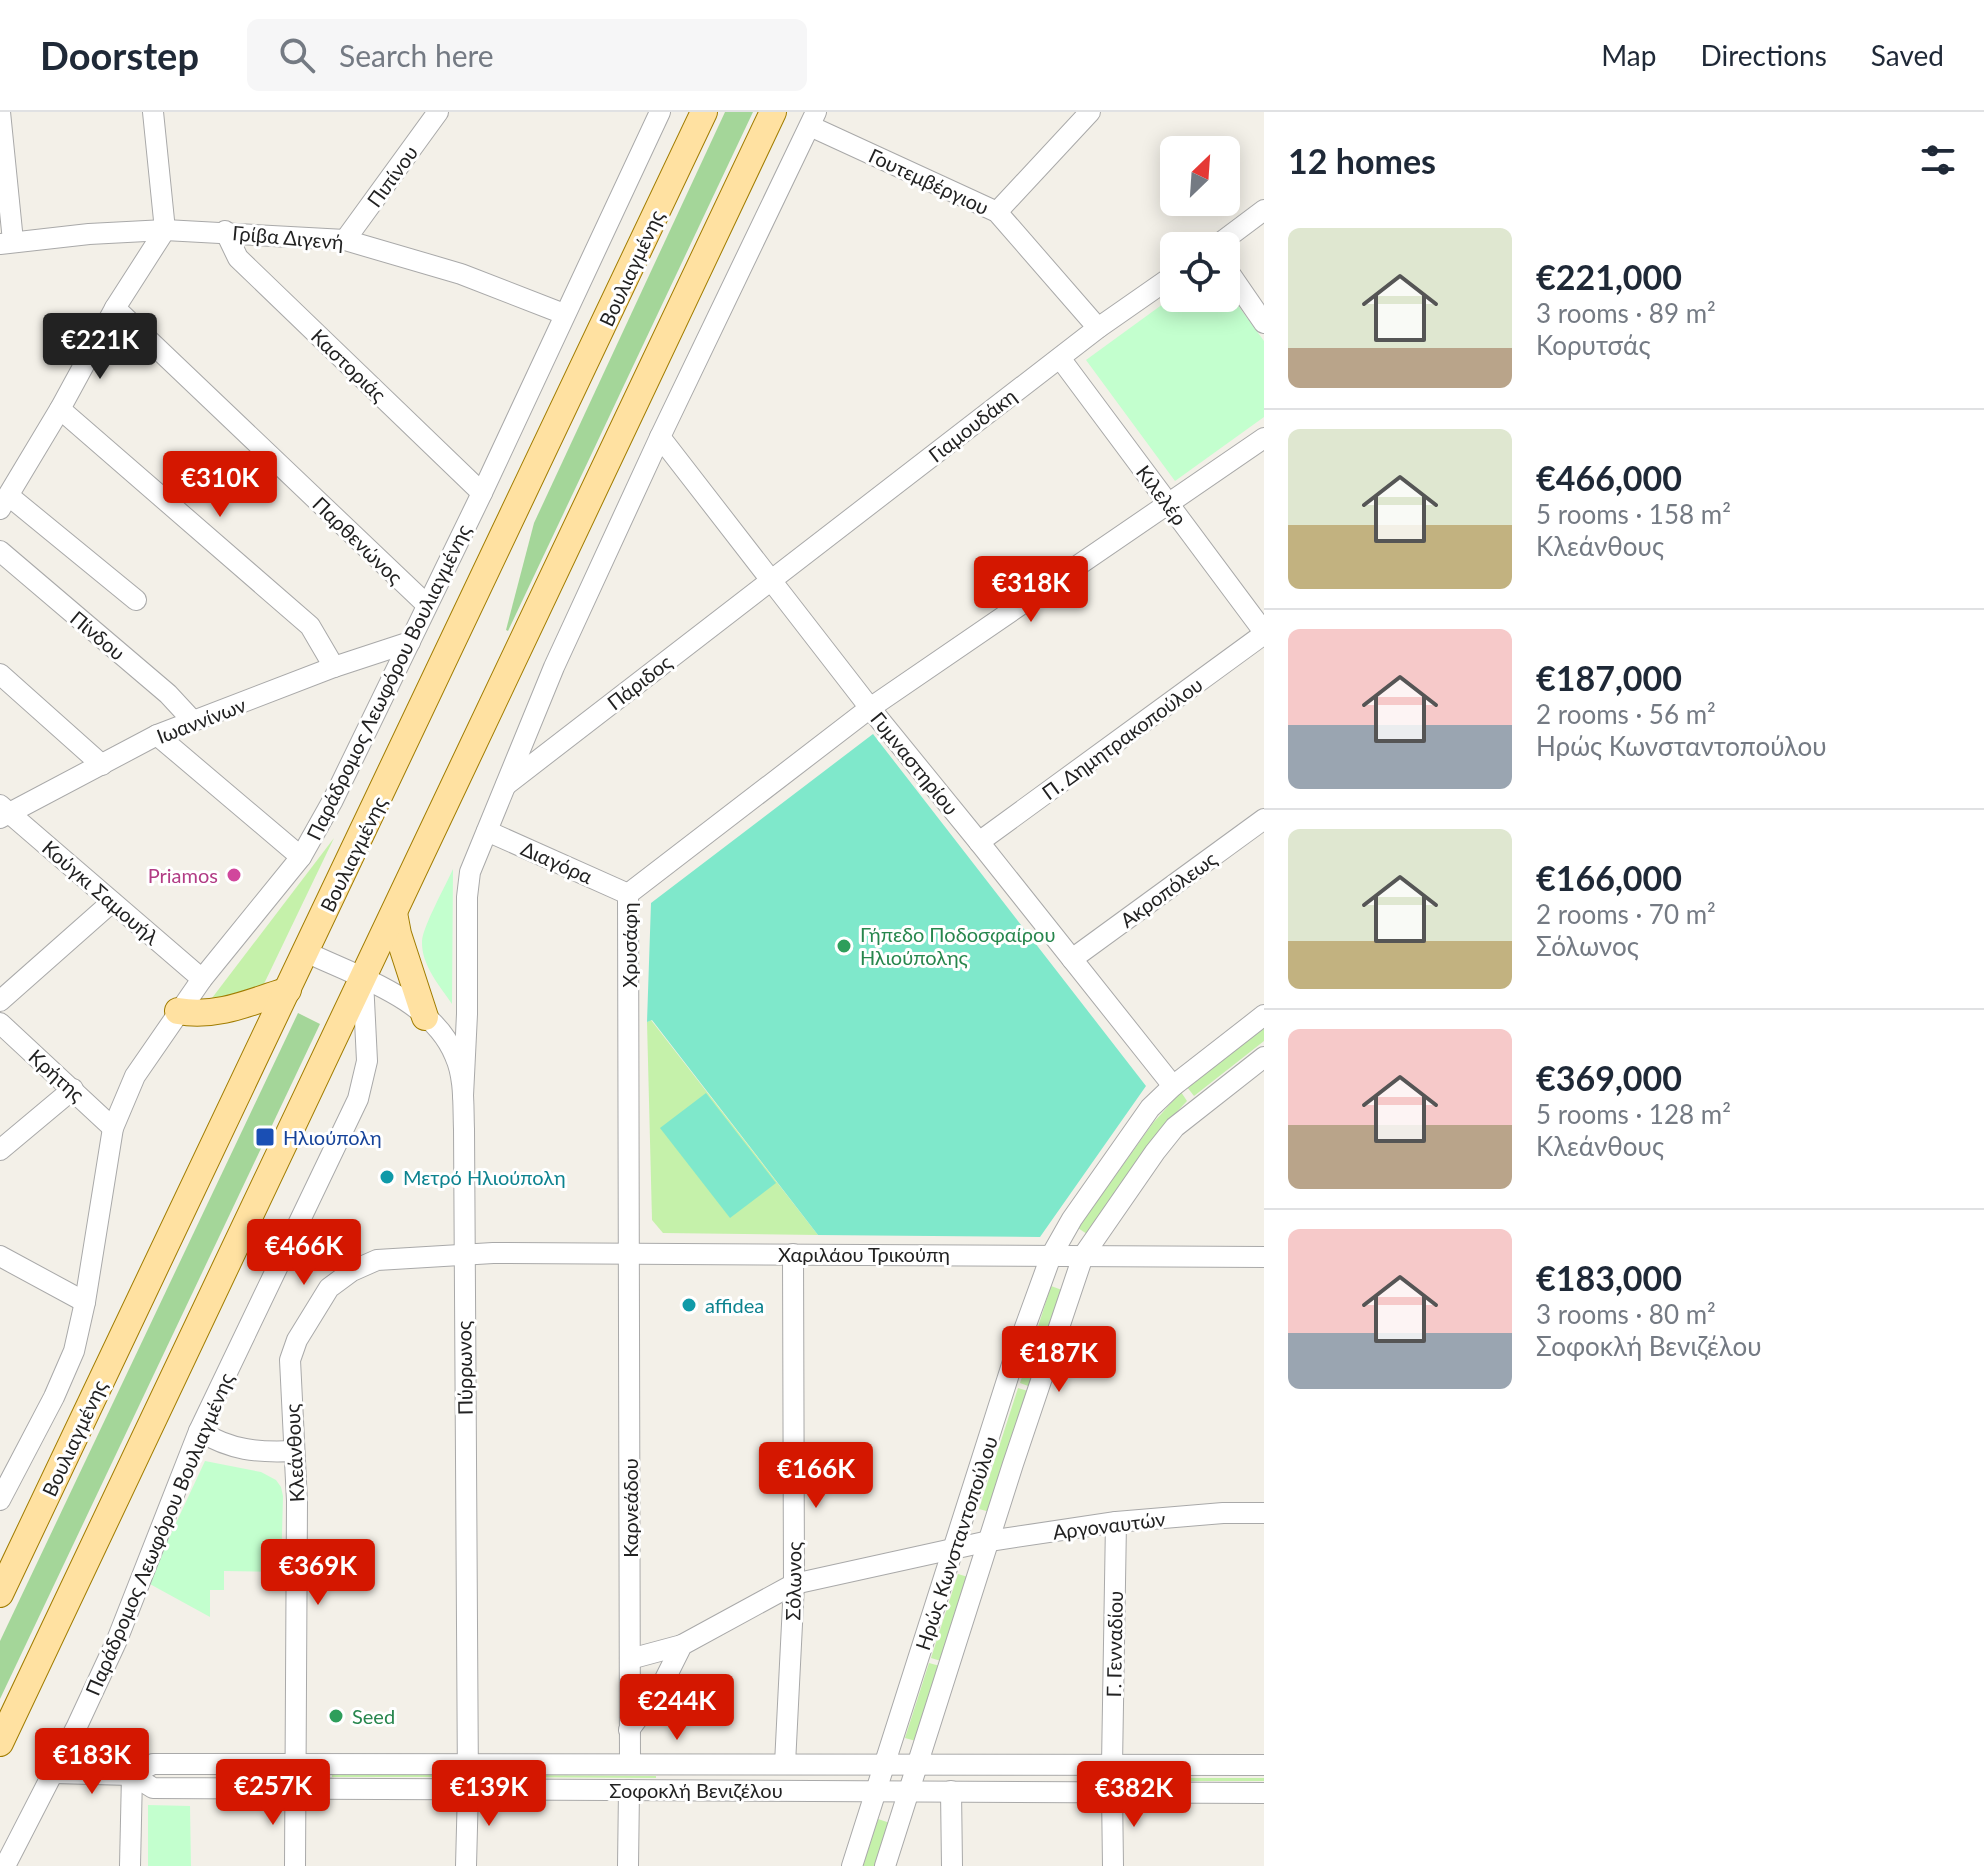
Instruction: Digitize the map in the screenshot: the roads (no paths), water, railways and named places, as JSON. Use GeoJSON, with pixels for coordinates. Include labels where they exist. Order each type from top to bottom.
{"type":"FeatureCollection","features":[{"type":"Feature","properties":{"kind":"main road","name":"Βουλιαγμένης"},"geometry":{"type":"LineString","coordinates":[[0,1594],[704,112]]}},
{"type":"Feature","properties":{"kind":"main road"},"geometry":{"type":"LineString","coordinates":[[0,1743],[773,112]]}},
{"type":"Feature","properties":{"kind":"main road"},"geometry":{"type":"LineString","coordinates":[[394,913],[425,1017]]}},
{"type":"Feature","properties":{"kind":"main road"},"geometry":{"type":"LineString","coordinates":[[178,1011],[199,1014],[219,1012],[288,990]]}},
{"type":"Feature","properties":{"kind":"street"},"geometry":{"type":"LineString","coordinates":[[0,112],[6,242]]}},
{"type":"Feature","properties":{"kind":"street"},"geometry":{"type":"LineString","coordinates":[[136,600],[5,502],[115,308],[165,230],[153,112]]}},
{"type":"Feature","properties":{"kind":"street","name":"Πιπίνου"},"geometry":{"type":"LineString","coordinates":[[345,240],[438,112]]}},
{"type":"Feature","properties":{"kind":"street","name":"Παράδρομος Λεωφόρου Βουλιαγμένης"},"geometry":{"type":"LineString","coordinates":[[0,1500],[74,1351],[113,1128],[135,1076],[202,979],[301,857],[333,800],[482,493],[660,112]]}},
{"type":"Feature","properties":{"kind":"street"},"geometry":{"type":"LineString","coordinates":[[997,212],[1090,112]]}},
{"type":"Feature","properties":{"kind":"street"},"geometry":{"type":"LineString","coordinates":[[463,1096],[470,872],[554,667],[660,437],[813,119]]}},
{"type":"Feature","properties":{"kind":"street","name":"Γουτεμβέργιου"},"geometry":{"type":"LineString","coordinates":[[813,119],[997,212],[1098,328]]}},
{"type":"Feature","properties":{"kind":"street"},"geometry":{"type":"LineString","coordinates":[[1235,232],[1264,210]]}},
{"type":"Feature","properties":{"kind":"street","name":"Γρίβα Διγενή"},"geometry":{"type":"LineString","coordinates":[[6,242],[165,230],[345,240],[461,274],[564,314]]}},
{"type":"Feature","properties":{"kind":"street","name":"Καστοριάς"},"geometry":{"type":"LineString","coordinates":[[225,231],[238,258],[482,493]]}},
{"type":"Feature","properties":{"kind":"street","name":"Γιαμουδάκη"},"geometry":{"type":"LineString","coordinates":[[772,579],[1098,328],[1160,285]]}},
{"type":"Feature","properties":{"kind":"street"},"geometry":{"type":"LineString","coordinates":[[1240,288],[1264,323]]}},
{"type":"Feature","properties":{"kind":"street","name":"Παρθενώνος"},"geometry":{"type":"LineString","coordinates":[[115,308],[427,605]]}},
{"type":"Feature","properties":{"kind":"street","name":"Κιλελέρ"},"geometry":{"type":"LineString","coordinates":[[1060,358],[1264,633]]}},
{"type":"Feature","properties":{"kind":"street"},"geometry":{"type":"LineString","coordinates":[[60,409],[310,626],[334,667]]}},
{"type":"Feature","properties":{"kind":"street","name":"Γυμναστηρίου"},"geometry":{"type":"LineString","coordinates":[[660,437],[870,708],[1173,1086]]}},
{"type":"Feature","properties":{"kind":"street","name":"Χρυσάφη"},"geometry":{"type":"LineString","coordinates":[[630,1252],[628,894],[870,708],[1264,438]]}},
{"type":"Feature","properties":{"kind":"street","name":"Πίνδου"},"geometry":{"type":"LineString","coordinates":[[0,551],[168,694],[193,721]]}},
{"type":"Feature","properties":{"kind":"street","name":"Πάριδος"},"geometry":{"type":"LineString","coordinates":[[505,785],[772,579]]}},
{"type":"Feature","properties":{"kind":"street","name":"Π. Δημητρακοπούλου"},"geometry":{"type":"LineString","coordinates":[[979,842],[1264,633]]}},
{"type":"Feature","properties":{"kind":"street","name":"Ιωαννίνων"},"geometry":{"type":"LineString","coordinates":[[3,812],[157,735],[334,667],[410,642]]}},
{"type":"Feature","properties":{"kind":"street"},"geometry":{"type":"LineString","coordinates":[[0,674],[102,765]]}},
{"type":"Feature","properties":{"kind":"street"},"geometry":{"type":"LineString","coordinates":[[157,735],[301,857]]}},
{"type":"Feature","properties":{"kind":"street","name":"Κούγκι Σαμουήλ"},"geometry":{"type":"LineString","coordinates":[[3,812],[202,979]]}},
{"type":"Feature","properties":{"kind":"street","name":"Ακροπόλεως"},"geometry":{"type":"LineString","coordinates":[[1072,959],[1264,819]]}},
{"type":"Feature","properties":{"kind":"street","name":"Διαγόρα"},"geometry":{"type":"LineString","coordinates":[[487,831],[628,894]]}},
{"type":"Feature","properties":{"kind":"street"},"geometry":{"type":"LineString","coordinates":[[0,1001],[112,902]]}},
{"type":"Feature","properties":{"kind":"street","name":"Πύρρωνος"},"geometry":{"type":"LineString","coordinates":[[306,952],[399,997],[425,1017],[455,1054],[463,1096],[466,1866]]}},
{"type":"Feature","properties":{"kind":"street","name":"Παράδρομος Λεωφόρου Βουλιαγμένης"},"geometry":{"type":"LineString","coordinates":[[5,1866],[54,1773],[117,1640],[199,1431],[363,1085],[367,1061],[363,980]]}},
{"type":"Feature","properties":{"kind":"street","name":"Ηρώς Κωνσταντοπούλου"},"geometry":{"type":"LineString","coordinates":[[852,1866],[1016,1352],[1051,1256],[1150,1108],[1173,1086],[1264,1015]]}},
{"type":"Feature","properties":{"kind":"street","name":"Κρήτης"},"geometry":{"type":"LineString","coordinates":[[0,1023],[113,1128]]}},
{"type":"Feature","properties":{"kind":"street","name":"Ηρώς Κωνσταντοπούλου"},"geometry":{"type":"LineString","coordinates":[[885,1866],[1083,1256],[1175,1127],[1264,1057]]}},
{"type":"Feature","properties":{"kind":"street"},"geometry":{"type":"LineString","coordinates":[[0,1150],[73,1089]]}},
{"type":"Feature","properties":{"kind":"street","name":"Χαριλάου Τρικούπη"},"geometry":{"type":"LineString","coordinates":[[463,1255],[630,1252],[1264,1257]]}},
{"type":"Feature","properties":{"kind":"street","name":"Καρνεάδου"},"geometry":{"type":"LineString","coordinates":[[630,1252],[630,1764]]}},
{"type":"Feature","properties":{"kind":"street","name":"Σόλωνος"},"geometry":{"type":"LineString","coordinates":[[785,1764],[794,1584],[793,1254]]}},
{"type":"Feature","properties":{"kind":"street","name":"Κλεάνθους"},"geometry":{"type":"LineString","coordinates":[[295,1866],[297,1501],[289,1373],[292,1352],[329,1288],[352,1271],[377,1260],[463,1255]]}},
{"type":"Feature","properties":{"kind":"street"},"geometry":{"type":"LineString","coordinates":[[0,1256],[85,1302]]}},
{"type":"Feature","properties":{"kind":"street"},"geometry":{"type":"LineString","coordinates":[[199,1431],[237,1450],[264,1453],[294,1451]]}},
{"type":"Feature","properties":{"kind":"street","name":"Αργοναυτών"},"geometry":{"type":"LineString","coordinates":[[630,1659],[682,1645],[794,1584],[989,1541],[1116,1522],[1223,1513],[1264,1513]]}},
{"type":"Feature","properties":{"kind":"street","name":"Γ. Γενναδίου"},"geometry":{"type":"LineString","coordinates":[[1112,1765],[1116,1522]]}},
{"type":"Feature","properties":{"kind":"street"},"geometry":{"type":"LineString","coordinates":[[629,1730],[661,1687],[682,1645]]}},
{"type":"Feature","properties":{"kind":"street","name":"Σοφοκλή Βενιζέλου"},"geometry":{"type":"LineString","coordinates":[[54,1773],[132,1775],[153,1764],[1264,1765]]}},
{"type":"Feature","properties":{"kind":"street"},"geometry":{"type":"LineString","coordinates":[[130,1866],[132,1775]]}},
{"type":"Feature","properties":{"kind":"street","name":"Σοφοκλή Βενιζέλου"},"geometry":{"type":"LineString","coordinates":[[132,1775],[153,1788],[1264,1793]]}},
{"type":"Feature","properties":{"kind":"street"},"geometry":{"type":"LineString","coordinates":[[628,1866],[629,1790]]}},
{"type":"Feature","properties":{"kind":"street"},"geometry":{"type":"LineString","coordinates":[[951,1791],[952,1866]]}},
{"type":"Feature","properties":{"kind":"street"},"geometry":{"type":"LineString","coordinates":[[1112,1792],[1113,1866]]}},
{"type":"Feature","properties":{"kind":"place","name":"Priamos"},"geometry":{"type":"Point","coordinates":[234,875]}},
{"type":"Feature","properties":{"kind":"place","name":"Γήπεδο Ποδοσφαίρου Ηλιούπολης"},"geometry":{"type":"Point","coordinates":[844,946]}},
{"type":"Feature","properties":{"kind":"place","name":"Ηλιούπολη"},"geometry":{"type":"Point","coordinates":[265,1137]}},
{"type":"Feature","properties":{"kind":"place","name":"Μετρό Ηλιούπολη"},"geometry":{"type":"Point","coordinates":[387,1177]}},
{"type":"Feature","properties":{"kind":"place","name":"affidea"},"geometry":{"type":"Point","coordinates":[689,1305]}},
{"type":"Feature","properties":{"kind":"place","name":"Seed"},"geometry":{"type":"Point","coordinates":[336,1716]}}]}
